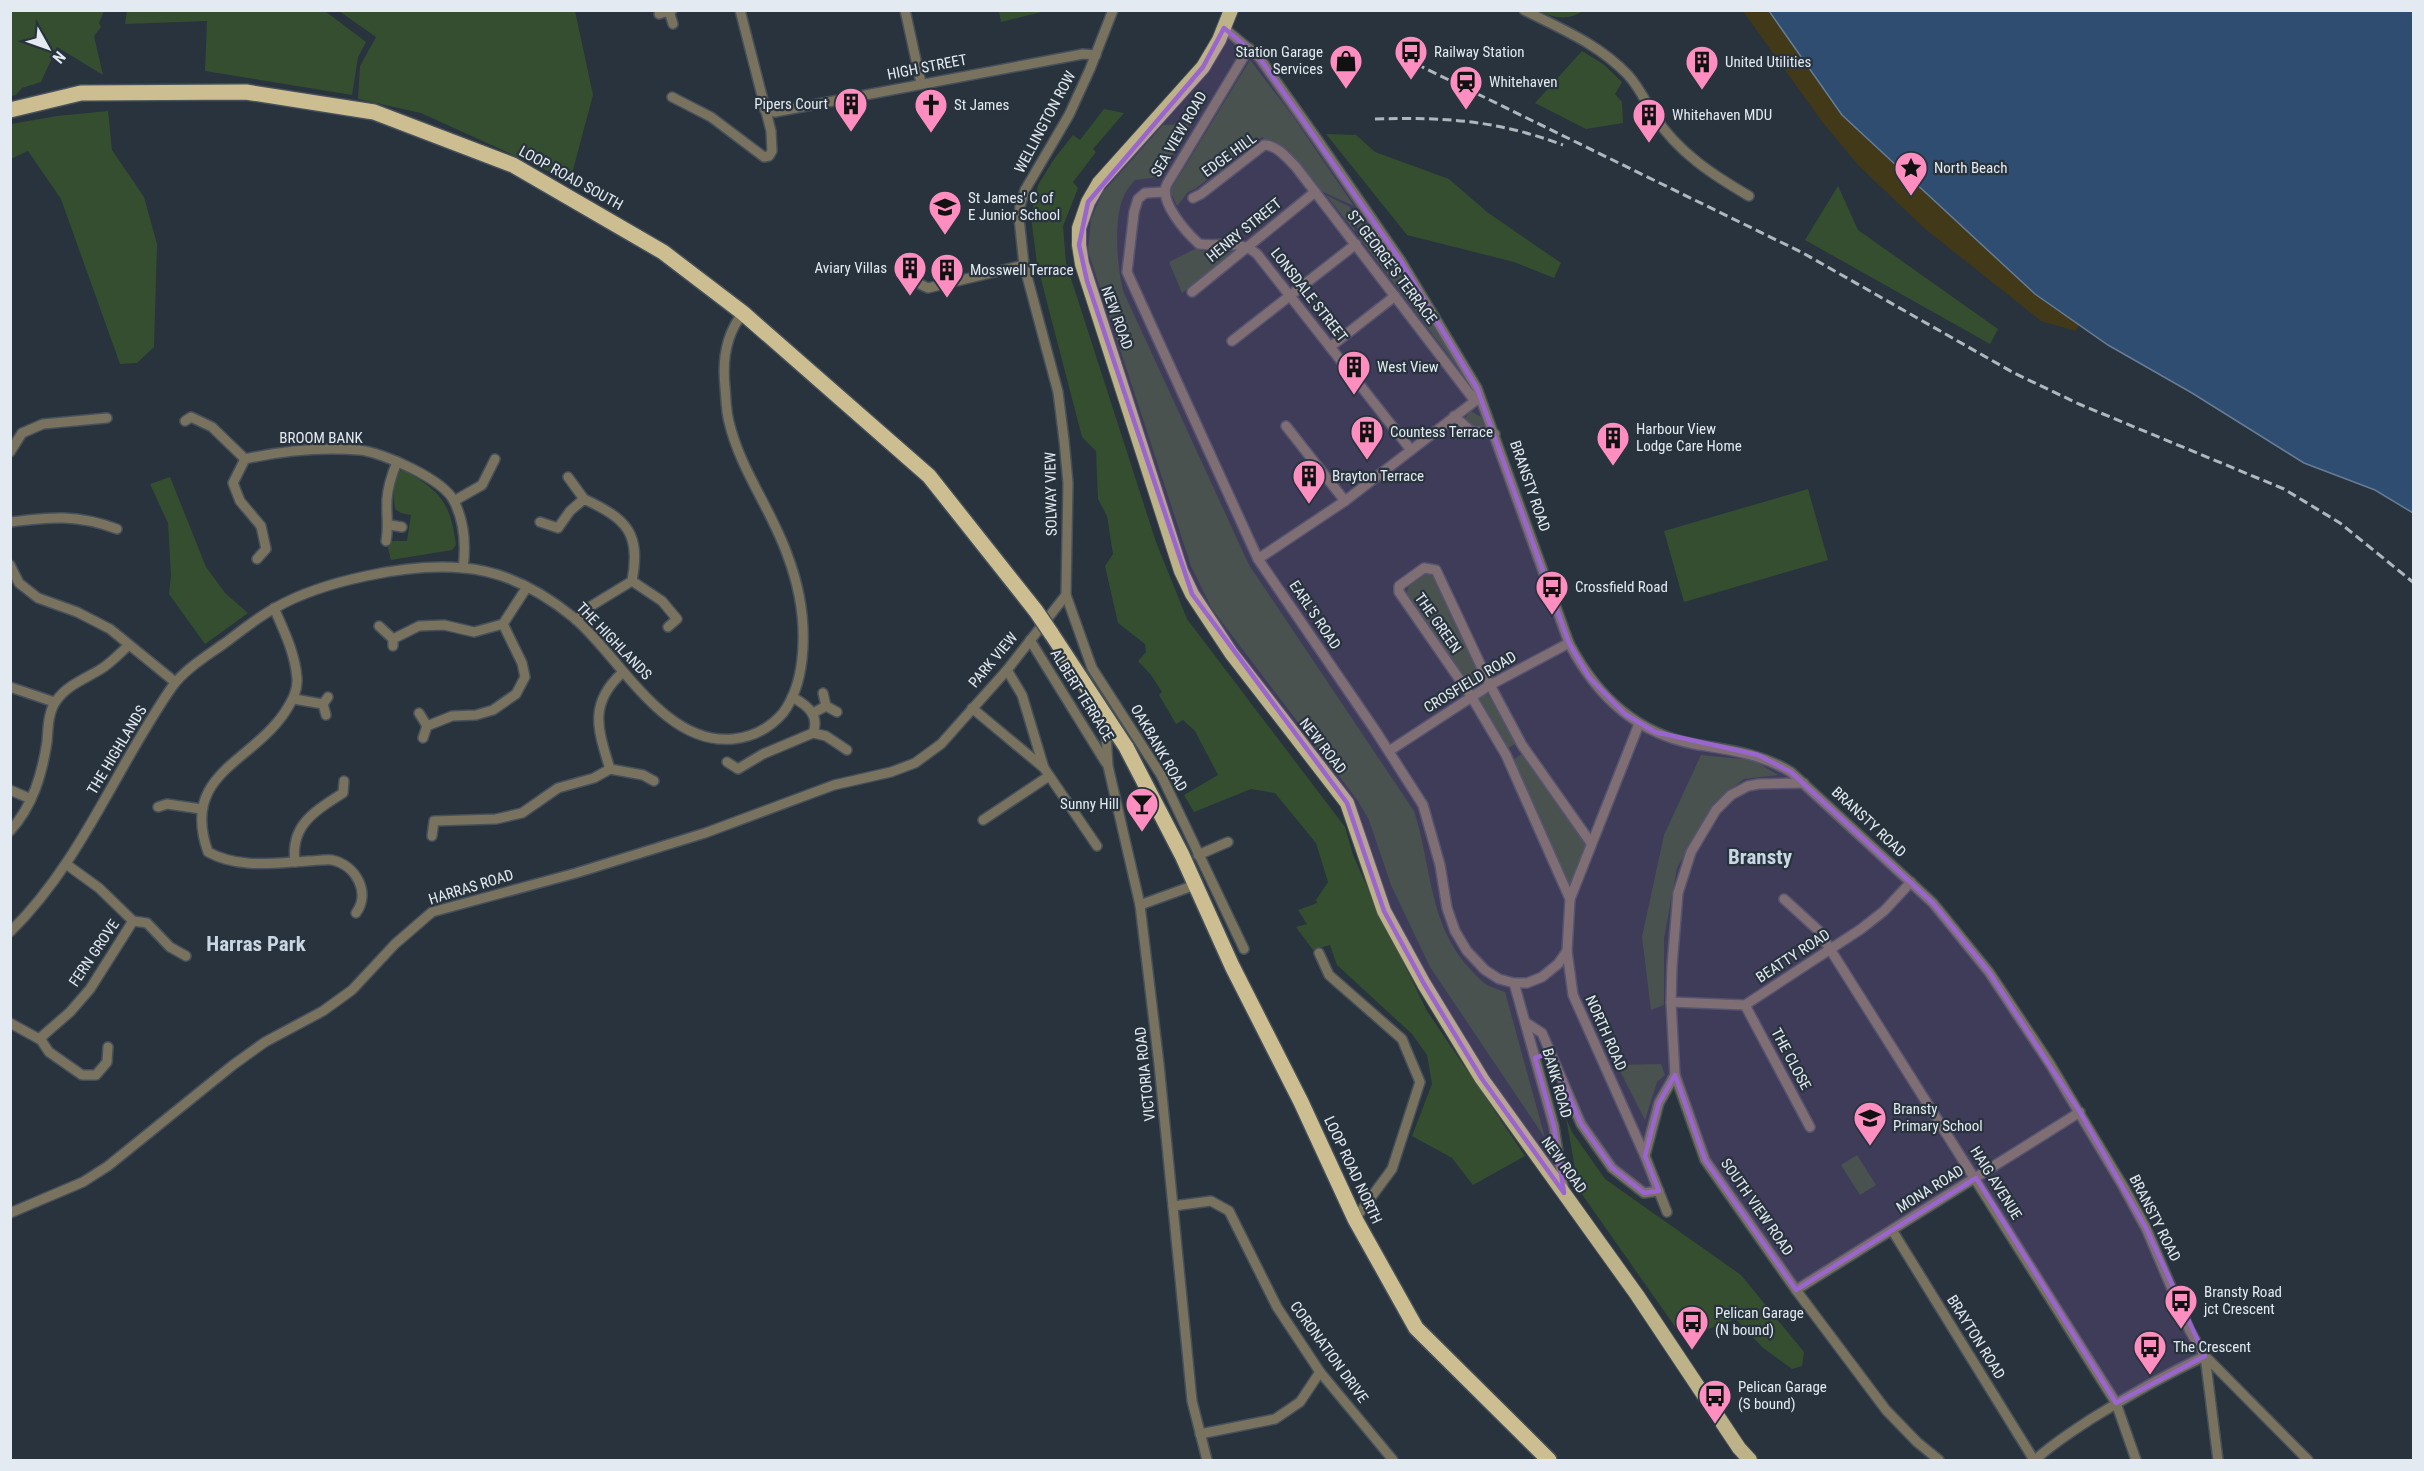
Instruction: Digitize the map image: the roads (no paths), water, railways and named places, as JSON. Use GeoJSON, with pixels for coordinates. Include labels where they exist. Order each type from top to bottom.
{"type":"FeatureCollection","features":[{"type":"Feature","properties":{"kind":"highway","name":"LOOP ROAD SOUTH"},"geometry":{"type":"LineString","coordinates":[[10,110],[81,93],[246,92],[374,112],[513,165],[663,252],[743,312],[929,476],[1051,633]]}},
{"type":"Feature","properties":{"kind":"highway","name":"LOOP ROAD NORTH"},"geometry":{"type":"LineString","coordinates":[[1051,633],[1126,747],[1182,855],[1232,966],[1301,1102],[1355,1219],[1416,1328],[1549,1461]]}},
{"type":"Feature","properties":{"kind":"main road","name":"NEW ROAD"},"geometry":{"type":"LineString","coordinates":[[1231,10],[1219,40],[1203,67],[1099,183],[1088,202],[1079,228],[1079,245],[1087,281],[1181,571],[1192,594],[1231,652],[1347,803],[1384,911],[1482,1079],[1637,1295],[1750,1461]]}},
{"type":"Feature","properties":{"kind":"street"},"geometry":{"type":"LineString","coordinates":[[672,97],[711,117],[764,158],[769,156],[772,151],[771,131],[740,10]]}},
{"type":"Feature","properties":{"kind":"street"},"geometry":{"type":"LineString","coordinates":[[905,10],[921,83]]}},
{"type":"Feature","properties":{"kind":"street","name":"WELLINGTON ROW"},"geometry":{"type":"LineString","coordinates":[[1029,285],[1024,265],[1019,218],[1020,206],[1032,177],[1069,115],[1096,56],[1113,10]]}},
{"type":"Feature","properties":{"kind":"street"},"geometry":{"type":"LineString","coordinates":[[1524,10],[1569,32],[1610,58],[1644,95],[1654,116],[1686,154],[1712,175],[1749,196]]}},
{"type":"Feature","properties":{"kind":"street"},"geometry":{"type":"LineString","coordinates":[[659,14],[671,11],[673,24]]}},
{"type":"Feature","properties":{"kind":"street","name":"BRANSTY ROAD"},"geometry":{"type":"LineString","coordinates":[[1224,28],[1259,57],[1401,261],[1495,434],[1569,643],[1579,662],[1601,692],[1639,724],[1655,732],[1691,743],[1758,755],[1775,762],[1804,783],[1934,903],[1989,972],[2022,1019],[2080,1112],[2146,1228],[2190,1331],[2205,1356],[2308,1461]]}},
{"type":"Feature","properties":{"kind":"street","name":"SEA VIEW ROAD"},"geometry":{"type":"LineString","coordinates":[[1248,247],[1199,244],[1176,216],[1164,192],[1249,48]]}},
{"type":"Feature","properties":{"kind":"street","name":"HIGH STREET"},"geometry":{"type":"LineString","coordinates":[[765,110],[775,112],[1083,54],[1096,56]]}},
{"type":"Feature","properties":{"kind":"street","name":"EDGE HILL"},"geometry":{"type":"LineString","coordinates":[[1193,198],[1264,145],[1272,146],[1282,153]]}},
{"type":"Feature","properties":{"kind":"street","name":"ST GEORGE'S TERRACE"},"geometry":{"type":"LineString","coordinates":[[1282,153],[1478,399]]}},
{"type":"Feature","properties":{"kind":"street","name":"EARL'S ROAD"},"geometry":{"type":"LineString","coordinates":[[1164,192],[1145,193],[1138,199],[1132,223],[1127,272],[1258,559],[1389,751],[1423,805],[1440,865],[1447,908],[1455,931],[1467,951],[1485,970],[1499,979],[1514,983]]}},
{"type":"Feature","properties":{"kind":"street","name":"HENRY STREET"},"geometry":{"type":"LineString","coordinates":[[1192,292],[1315,192]]}},
{"type":"Feature","properties":{"kind":"street"},"geometry":{"type":"LineString","coordinates":[[1232,341],[1356,244]]}},
{"type":"Feature","properties":{"kind":"street","name":"LONSDALE STREET"},"geometry":{"type":"LineString","coordinates":[[1248,247],[1257,254],[1411,450]]}},
{"type":"Feature","properties":{"kind":"street"},"geometry":{"type":"LineString","coordinates":[[903,276],[928,288],[1024,265]]}},
{"type":"Feature","properties":{"kind":"street","name":"SOLWAY VIEW"},"geometry":{"type":"LineString","coordinates":[[1029,285],[1058,392],[1068,483],[1066,595]]}},
{"type":"Feature","properties":{"kind":"street"},"geometry":{"type":"LineString","coordinates":[[1330,347],[1395,296]]}},
{"type":"Feature","properties":{"kind":"street","name":"THE HIGHLANDS"},"geometry":{"type":"LineString","coordinates":[[10,932],[33,910],[66,864],[175,682],[204,657],[274,608],[318,587],[427,567],[488,571],[550,599],[576,620],[622,673],[670,717],[697,734],[722,740],[742,738],[772,724],[784,711],[792,697],[801,668],[804,644],[803,617],[798,585],[787,551],[739,454],[728,421],[723,366],[732,327],[743,312]]}},
{"type":"Feature","properties":{"kind":"street"},"geometry":{"type":"LineString","coordinates":[[1258,559],[1345,501],[1478,399]]}},
{"type":"Feature","properties":{"kind":"street"},"geometry":{"type":"LineString","coordinates":[[188,415],[212,427],[245,459],[233,483],[240,501],[261,526],[266,549]]}},
{"type":"Feature","properties":{"kind":"street"},"geometry":{"type":"LineString","coordinates":[[1454,416],[1471,431],[1495,434]]}},
{"type":"Feature","properties":{"kind":"street"},"geometry":{"type":"LineString","coordinates":[[10,452],[22,433],[43,424],[108,418]]}},
{"type":"Feature","properties":{"kind":"street"},"geometry":{"type":"LineString","coordinates":[[1286,426],[1345,501]]}},
{"type":"Feature","properties":{"kind":"street","name":"BROOM BANK"},"geometry":{"type":"LineString","coordinates":[[245,459],[275,452],[360,450],[397,462],[434,481],[454,501],[463,531],[465,552],[463,568]]}},
{"type":"Feature","properties":{"kind":"street"},"geometry":{"type":"LineString","coordinates":[[454,501],[482,484],[495,459]]}},
{"type":"Feature","properties":{"kind":"street"},"geometry":{"type":"LineString","coordinates":[[386,541],[390,525],[387,501],[389,480],[397,462]]}},
{"type":"Feature","properties":{"kind":"street"},"geometry":{"type":"LineString","coordinates":[[477,467],[488,473]]}},
{"type":"Feature","properties":{"kind":"street"},"geometry":{"type":"LineString","coordinates":[[568,477],[584,499],[607,509],[630,530],[636,558],[632,581],[591,606],[576,620]]}},
{"type":"Feature","properties":{"kind":"street"},"geometry":{"type":"LineString","coordinates":[[558,528],[570,511],[584,499]]}},
{"type":"Feature","properties":{"kind":"street"},"geometry":{"type":"LineString","coordinates":[[10,522],[42,517],[72,517],[118,527],[122,538]]}},
{"type":"Feature","properties":{"kind":"street"},"geometry":{"type":"LineString","coordinates":[[540,522],[558,528],[563,537]]}},
{"type":"Feature","properties":{"kind":"street"},"geometry":{"type":"LineString","coordinates":[[390,525],[402,526]]}},
{"type":"Feature","properties":{"kind":"street"},"geometry":{"type":"LineString","coordinates":[[266,549],[277,552]]}},
{"type":"Feature","properties":{"kind":"street"},"geometry":{"type":"LineString","coordinates":[[257,559],[266,549]]}},
{"type":"Feature","properties":{"kind":"street"},"geometry":{"type":"LineString","coordinates":[[10,565],[19,583],[38,598],[77,612],[110,629],[175,682]]}},
{"type":"Feature","properties":{"kind":"street","name":"THE GREEN"},"geometry":{"type":"LineString","coordinates":[[1570,898],[1506,755],[1471,696],[1399,592],[1399,586],[1424,568],[1430,567],[1436,570],[1490,684],[1522,745],[1591,843]]}},
{"type":"Feature","properties":{"kind":"street"},"geometry":{"type":"LineString","coordinates":[[632,581],[662,601],[681,619],[668,627]]}},
{"type":"Feature","properties":{"kind":"street"},"geometry":{"type":"LineString","coordinates":[[379,626],[393,642],[419,626],[444,625],[474,632],[503,624],[527,587]]}},
{"type":"Feature","properties":{"kind":"street","name":"PARK VIEW"},"geometry":{"type":"LineString","coordinates":[[941,744],[1007,670],[1066,595]]}},
{"type":"Feature","properties":{"kind":"street","name":"OAKBANK ROAD"},"geometry":{"type":"LineString","coordinates":[[1066,595],[1089,659],[1104,687],[1161,775],[1244,949]]}},
{"type":"Feature","properties":{"kind":"street"},"geometry":{"type":"LineString","coordinates":[[274,608],[291,644],[297,679],[294,699],[275,727],[220,774],[201,809],[203,838],[208,852],[223,860],[258,864],[332,860],[355,873],[368,899],[356,913]]}},
{"type":"Feature","properties":{"kind":"street"},"geometry":{"type":"LineString","coordinates":[[427,726],[452,716],[476,715],[494,710],[516,694],[525,677],[522,663],[503,624]]}},
{"type":"Feature","properties":{"kind":"street","name":"ALBERT TERRACE"},"geometry":{"type":"LineString","coordinates":[[1030,640],[1108,766]]}},
{"type":"Feature","properties":{"kind":"street","name":"CROSFIELD ROAD"},"geometry":{"type":"LineString","coordinates":[[1389,751],[1490,684],[1569,643]]}},
{"type":"Feature","properties":{"kind":"street"},"geometry":{"type":"LineString","coordinates":[[10,831],[20,820],[31,799],[43,765],[50,714],[54,702],[69,687],[103,668],[129,645]]}},
{"type":"Feature","properties":{"kind":"street"},"geometry":{"type":"LineString","coordinates":[[1007,670],[1022,695],[1047,772]]}},
{"type":"Feature","properties":{"kind":"street"},"geometry":{"type":"LineString","coordinates":[[610,769],[598,732],[599,704],[609,684],[622,673]]}},
{"type":"Feature","properties":{"kind":"street"},"geometry":{"type":"LineString","coordinates":[[10,687],[54,702]]}},
{"type":"Feature","properties":{"kind":"street","name":"VICTORIA ROAD"},"geometry":{"type":"LineString","coordinates":[[1104,687],[1108,766],[1140,905],[1192,1401],[1207,1461]]}},
{"type":"Feature","properties":{"kind":"street"},"geometry":{"type":"LineString","coordinates":[[823,693],[826,706],[837,712]]}},
{"type":"Feature","properties":{"kind":"street"},"geometry":{"type":"LineString","coordinates":[[792,697],[803,703],[813,713],[816,724],[813,733]]}},
{"type":"Feature","properties":{"kind":"street"},"geometry":{"type":"LineString","coordinates":[[294,699],[326,701],[327,715]]}},
{"type":"Feature","properties":{"kind":"street"},"geometry":{"type":"LineString","coordinates":[[813,713],[826,706]]}},
{"type":"Feature","properties":{"kind":"street"},"geometry":{"type":"LineString","coordinates":[[972,708],[1047,772],[1097,846]]}},
{"type":"Feature","properties":{"kind":"street"},"geometry":{"type":"LineString","coordinates":[[419,712],[427,726],[423,738]]}},
{"type":"Feature","properties":{"kind":"street","name":"NORTH ROAD"},"geometry":{"type":"LineString","coordinates":[[1639,724],[1570,898],[1567,951],[1573,995],[1645,1156],[1667,1212]]}},
{"type":"Feature","properties":{"kind":"street"},"geometry":{"type":"LineString","coordinates":[[727,762],[737,773],[763,754],[813,733],[826,736],[847,750]]}},
{"type":"Feature","properties":{"kind":"street","name":"HARRAS ROAD"},"geometry":{"type":"LineString","coordinates":[[10,1213],[83,1182],[108,1166],[257,1048],[323,1011],[352,990],[401,938],[432,912],[576,873],[705,833],[834,785],[906,767],[941,744]]}},
{"type":"Feature","properties":{"kind":"street"},"geometry":{"type":"LineString","coordinates":[[432,836],[431,817],[496,819],[522,813],[558,788],[594,778],[610,769],[644,773],[654,781]]}},
{"type":"Feature","properties":{"kind":"street"},"geometry":{"type":"LineString","coordinates":[[983,820],[1047,772]]}},
{"type":"Feature","properties":{"kind":"street"},"geometry":{"type":"LineString","coordinates":[[343,793],[344,781]]}},
{"type":"Feature","properties":{"kind":"street","name":"SOUTH VIEW ROAD"},"geometry":{"type":"LineString","coordinates":[[1804,783],[1759,783],[1739,790],[1723,802],[1700,834],[1691,852],[1678,893],[1671,1002],[1675,1075],[1705,1160],[1796,1290],[1887,1410],[1917,1442],[1940,1461]]}},
{"type":"Feature","properties":{"kind":"street"},"geometry":{"type":"LineString","coordinates":[[10,790],[31,799]]}},
{"type":"Feature","properties":{"kind":"street"},"geometry":{"type":"LineString","coordinates":[[171,793],[163,805],[201,809]]}},
{"type":"Feature","properties":{"kind":"street"},"geometry":{"type":"LineString","coordinates":[[295,862],[293,846],[302,825],[343,793]]}},
{"type":"Feature","properties":{"kind":"street"},"geometry":{"type":"LineString","coordinates":[[343,793],[352,799]]}},
{"type":"Feature","properties":{"kind":"street"},"geometry":{"type":"LineString","coordinates":[[1198,855],[1228,842]]}},
{"type":"Feature","properties":{"kind":"street","name":"FERN GROVE"},"geometry":{"type":"LineString","coordinates":[[39,1039],[70,1012],[90,989],[134,921],[100,890],[66,864]]}},
{"type":"Feature","properties":{"kind":"street","name":"BEATTY ROAD"},"geometry":{"type":"LineString","coordinates":[[1745,1005],[1884,911],[1911,882]]}},
{"type":"Feature","properties":{"kind":"street"},"geometry":{"type":"LineString","coordinates":[[1140,905],[1195,885]]}},
{"type":"Feature","properties":{"kind":"street","name":"HAIG AVENUE"},"geometry":{"type":"LineString","coordinates":[[1784,898],[1809,921],[1831,949],[2116,1403]]}},
{"type":"Feature","properties":{"kind":"street"},"geometry":{"type":"LineString","coordinates":[[134,921],[147,924],[170,947],[186,957]]}},
{"type":"Feature","properties":{"kind":"street"},"geometry":{"type":"LineString","coordinates":[[1514,983],[1527,983],[1542,977],[1558,964],[1567,951]]}},
{"type":"Feature","properties":{"kind":"street"},"geometry":{"type":"LineString","coordinates":[[1319,952],[1329,975],[1402,1039],[1420,1082],[1392,1169],[1355,1219]]}},
{"type":"Feature","properties":{"kind":"street","name":"BANK ROAD"},"geometry":{"type":"LineString","coordinates":[[1514,983],[1554,1126],[1564,1193]]}},
{"type":"Feature","properties":{"kind":"street"},"geometry":{"type":"LineString","coordinates":[[1671,1002],[1745,1005]]}},
{"type":"Feature","properties":{"kind":"street","name":"THE CLOSE"},"geometry":{"type":"LineString","coordinates":[[1745,1005],[1810,1127]]}},
{"type":"Feature","properties":{"kind":"street"},"geometry":{"type":"LineString","coordinates":[[1525,1022],[1542,1033],[1581,1124],[1612,1168],[1644,1193],[1659,1191]]}},
{"type":"Feature","properties":{"kind":"street"},"geometry":{"type":"LineString","coordinates":[[10,1023],[39,1039],[49,1052],[82,1075],[96,1075],[107,1062],[108,1047]]}},
{"type":"Feature","properties":{"kind":"street"},"geometry":{"type":"LineString","coordinates":[[1645,1156],[1659,1103],[1675,1075]]}},
{"type":"Feature","properties":{"kind":"street","name":"MONA ROAD"},"geometry":{"type":"LineString","coordinates":[[1796,1290],[2080,1112]]}},
{"type":"Feature","properties":{"kind":"street","name":"CORONATION DRIVE"},"geometry":{"type":"LineString","coordinates":[[1173,1206],[1211,1201],[1229,1211],[1277,1307],[1320,1372],[1393,1461]]}},
{"type":"Feature","properties":{"kind":"street","name":"BRAYTON ROAD"},"geometry":{"type":"LineString","coordinates":[[1892,1230],[2035,1461]]}},
{"type":"Feature","properties":{"kind":"street"},"geometry":{"type":"LineString","coordinates":[[2035,1461],[2047,1449],[2116,1403],[2205,1356],[2218,1461]]}},
{"type":"Feature","properties":{"kind":"street"},"geometry":{"type":"LineString","coordinates":[[1200,1434],[1275,1419],[1300,1402],[1320,1372]]}},
{"type":"Feature","properties":{"kind":"street"},"geometry":{"type":"LineString","coordinates":[[2116,1403],[2136,1460]]}},
{"type":"Feature","properties":{"kind":"water"},"geometry":{"type":"Polygon","coordinates":[[[1769,11],[2413,11],[2413,513],[2375,490],[2304,463],[2192,393],[2108,345],[2035,294],[1842,115],[1769,11]]]}},
{"type":"Feature","properties":{"kind":"railway"},"geometry":{"type":"LineString","coordinates":[[1404,58],[1803,253],[2014,373],[2079,404],[2284,489],[2340,523],[2414,583]]}},
{"type":"Feature","properties":{"kind":"railway"},"geometry":{"type":"LineString","coordinates":[[1375,119],[1448,120],[1493,125],[1563,145]]}},
{"type":"Feature","properties":{"kind":"place","name":"Railway Station"},"geometry":{"type":"Point","coordinates":[1411,81]}},
{"type":"Feature","properties":{"kind":"place","name":"Station Garage Services"},"geometry":{"type":"Point","coordinates":[1346,90]}},
{"type":"Feature","properties":{"kind":"place","name":"United Utilities"},"geometry":{"type":"Point","coordinates":[1702,91]}},
{"type":"Feature","properties":{"kind":"place","name":"Whitehaven"},"geometry":{"type":"Point","coordinates":[1466,111]}},
{"type":"Feature","properties":{"kind":"place","name":"Pipers Court"},"geometry":{"type":"Point","coordinates":[851,133]}},
{"type":"Feature","properties":{"kind":"place","name":"St James"},"geometry":{"type":"Point","coordinates":[931,134]}},
{"type":"Feature","properties":{"kind":"place","name":"Whitehaven MDU"},"geometry":{"type":"Point","coordinates":[1649,144]}},
{"type":"Feature","properties":{"kind":"place","name":"North Beach"},"geometry":{"type":"Point","coordinates":[1911,197]}},
{"type":"Feature","properties":{"kind":"place","name":"St James' C of E Junior School"},"geometry":{"type":"Point","coordinates":[945,236]}},
{"type":"Feature","properties":{"kind":"place","name":"Aviary Villas"},"geometry":{"type":"Point","coordinates":[910,297]}},
{"type":"Feature","properties":{"kind":"place","name":"Mosswell Terrace"},"geometry":{"type":"Point","coordinates":[947,299]}},
{"type":"Feature","properties":{"kind":"place","name":"West View"},"geometry":{"type":"Point","coordinates":[1354,396]}},
{"type":"Feature","properties":{"kind":"place","name":"Countess Terrace"},"geometry":{"type":"Point","coordinates":[1367,461]}},
{"type":"Feature","properties":{"kind":"place","name":"Harbour View Lodge Care Home"},"geometry":{"type":"Point","coordinates":[1613,467]}},
{"type":"Feature","properties":{"kind":"place","name":"Brayton Terrace"},"geometry":{"type":"Point","coordinates":[1309,505]}},
{"type":"Feature","properties":{"kind":"place","name":"Crossfield Road"},"geometry":{"type":"Point","coordinates":[1552,616]}},
{"type":"Feature","properties":{"kind":"place","name":"Sunny Hill"},"geometry":{"type":"Point","coordinates":[1142,833]}},
{"type":"Feature","properties":{"kind":"place","name":"Bransty Primary School"},"geometry":{"type":"Point","coordinates":[1870,1147]}},
{"type":"Feature","properties":{"kind":"place","name":"Bransty Road jct Crescent"},"geometry":{"type":"Point","coordinates":[2181,1330]}},
{"type":"Feature","properties":{"kind":"place","name":"Pelican Garage (N bound)"},"geometry":{"type":"Point","coordinates":[1692,1351]}},
{"type":"Feature","properties":{"kind":"place","name":"The Crescent"},"geometry":{"type":"Point","coordinates":[2150,1376]}},
{"type":"Feature","properties":{"kind":"place","name":"Pelican Garage (S bound)"},"geometry":{"type":"Point","coordinates":[1715,1425]}},
{"type":"Feature","properties":{"kind":"district","name":"Bransty"},"geometry":{"type":"Point","coordinates":[1760,857]}},
{"type":"Feature","properties":{"kind":"district","name":"Harras Park"},"geometry":{"type":"Point","coordinates":[256,944]}}]}
